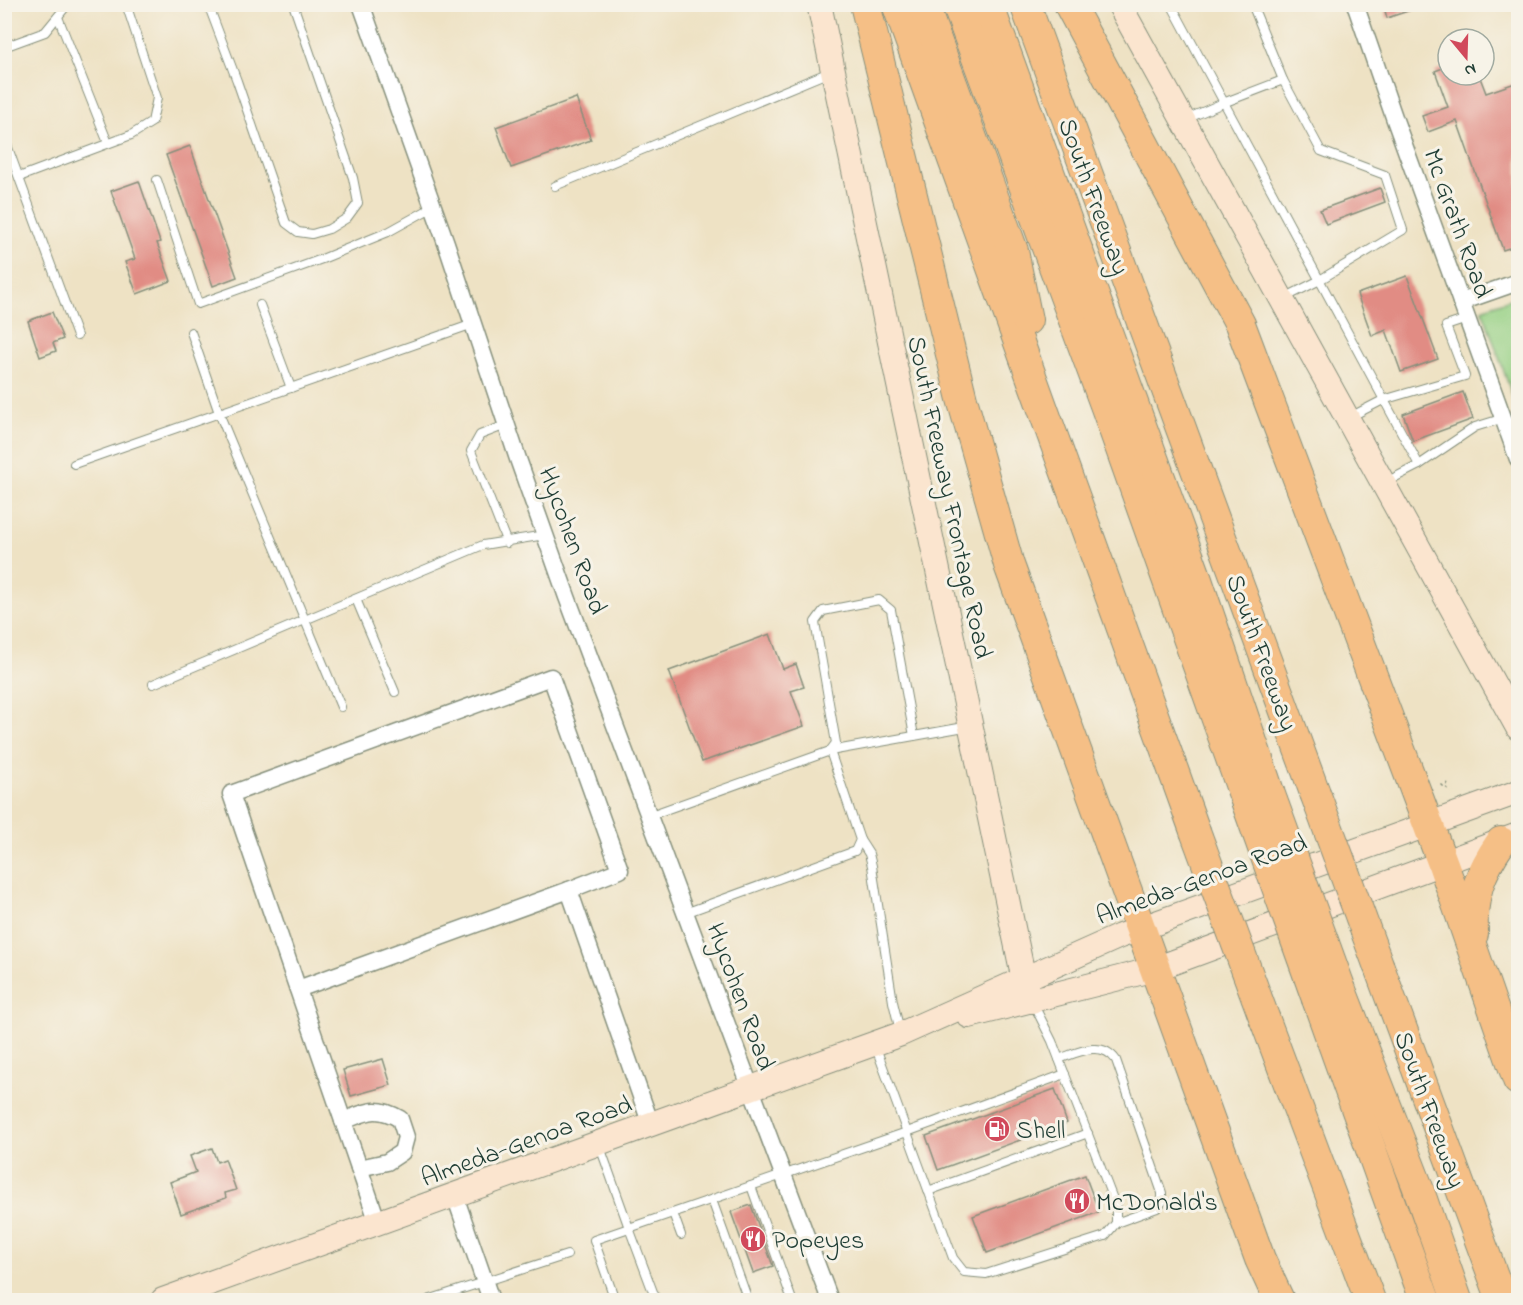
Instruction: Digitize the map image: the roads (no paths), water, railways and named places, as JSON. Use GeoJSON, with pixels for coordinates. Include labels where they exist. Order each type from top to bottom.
{"type":"FeatureCollection","features":[{"type":"Feature","properties":{"kind":"highway"},"geometry":{"type":"LineString","coordinates":[[865,4],[962,399],[1009,565],[1260,1259],[1279,1300]]}},
{"type":"Feature","properties":{"kind":"highway"},"geometry":{"type":"LineString","coordinates":[[897,4],[1195,831],[1370,1300]]}},
{"type":"Feature","properties":{"kind":"highway"},"geometry":{"type":"LineString","coordinates":[[923,4],[1012,251],[1048,423]]}},
{"type":"Feature","properties":{"kind":"highway"},"geometry":{"type":"LineString","coordinates":[[957,4],[1107,410],[1257,795],[1329,995],[1425,1300]]}},
{"type":"Feature","properties":{"kind":"highway"},"geometry":{"type":"LineString","coordinates":[[988,4],[1195,574],[1257,795]]}},
{"type":"Feature","properties":{"kind":"highway","name":"South Freeway"},"geometry":{"type":"LineString","coordinates":[[1025,4],[1502,1300]]}},
{"type":"Feature","properties":{"kind":"highway"},"geometry":{"type":"LineString","coordinates":[[1069,4],[1240,324],[1443,864],[1518,1080]]}},
{"type":"Feature","properties":{"kind":"highway"},"geometry":{"type":"LineString","coordinates":[[1050,176],[1196,469]]}},
{"type":"Feature","properties":{"kind":"highway"},"geometry":{"type":"LineString","coordinates":[[1475,955],[1472,915],[1477,884],[1486,863],[1510,839]]}},
{"type":"Feature","properties":{"kind":"highway"},"geometry":{"type":"LineString","coordinates":[[1329,995],[1418,1185],[1457,1300]]}},
{"type":"Feature","properties":{"kind":"main road","name":"South Freeway Frontage Road"},"geometry":{"type":"LineString","coordinates":[[819,4],[970,726],[1028,990]]}},
{"type":"Feature","properties":{"kind":"main road"},"geometry":{"type":"LineString","coordinates":[[1119,4],[1518,728]]}},
{"type":"Feature","properties":{"kind":"main road","name":"Almeda-Genoa Road"},"geometry":{"type":"LineString","coordinates":[[163,1300],[1028,990],[1140,928],[1518,792]]}},
{"type":"Feature","properties":{"kind":"main road","name":"Almeda-Genoa Road"},"geometry":{"type":"LineString","coordinates":[[1028,990],[1155,969],[1510,839]]}},
{"type":"Feature","properties":{"kind":"street","name":"Hycohen Road"},"geometry":{"type":"LineString","coordinates":[[360,4],[434,207],[545,535],[749,1090],[830,1300]]}},
{"type":"Feature","properties":{"kind":"street","name":"Mc Grath Road"},"geometry":{"type":"LineString","coordinates":[[1355,4],[1518,459]]}},
{"type":"Feature","properties":{"kind":"street"},"geometry":{"type":"LineString","coordinates":[[1461,302],[1518,282]]}},
{"type":"Feature","properties":{"kind":"street"},"geometry":{"type":"LineString","coordinates":[[298,988],[620,870],[551,676],[231,794],[378,1223]]}},
{"type":"Feature","properties":{"kind":"street"},"geometry":{"type":"LineString","coordinates":[[569,890],[651,1125]]}},
{"type":"Feature","properties":{"kind":"street"},"geometry":{"type":"LineString","coordinates":[[343,1121],[365,1113],[385,1110],[400,1119],[406,1137],[402,1152],[387,1162],[359,1168]]}},
{"type":"Feature","properties":{"kind":"street"},"geometry":{"type":"LineString","coordinates":[[455,1196],[491,1300]]}},
{"type":"Feature","properties":{"kind":"lane"},"geometry":{"type":"LineString","coordinates":[[4,47],[45,32],[68,4]]}},
{"type":"Feature","properties":{"kind":"lane"},"geometry":{"type":"LineString","coordinates":[[19,177],[131,135],[152,122],[158,98],[126,4]]}},
{"type":"Feature","properties":{"kind":"lane"},"geometry":{"type":"LineString","coordinates":[[208,4],[286,223],[298,232],[312,234],[329,229],[347,218],[358,203],[353,178],[293,4]]}},
{"type":"Feature","properties":{"kind":"lane"},"geometry":{"type":"LineString","coordinates":[[1171,4],[1419,465]]}},
{"type":"Feature","properties":{"kind":"lane"},"geometry":{"type":"LineString","coordinates":[[1252,4],[1283,80],[1320,151],[1384,175],[1403,230],[1282,299]]}},
{"type":"Feature","properties":{"kind":"lane"},"geometry":{"type":"LineString","coordinates":[[58,17],[108,143]]}},
{"type":"Feature","properties":{"kind":"lane"},"geometry":{"type":"LineString","coordinates":[[555,186],[832,71]]}},
{"type":"Feature","properties":{"kind":"lane"},"geometry":{"type":"LineString","coordinates":[[1184,121],[1283,80]]}},
{"type":"Feature","properties":{"kind":"lane"},"geometry":{"type":"LineString","coordinates":[[4,137],[77,336]]}},
{"type":"Feature","properties":{"kind":"lane"},"geometry":{"type":"LineString","coordinates":[[157,180],[198,304],[388,232],[434,207]]}},
{"type":"Feature","properties":{"kind":"lane"},"geometry":{"type":"LineString","coordinates":[[260,305],[291,388]]}},
{"type":"Feature","properties":{"kind":"lane"},"geometry":{"type":"LineString","coordinates":[[1347,419],[1383,400],[1465,376],[1446,326],[1467,319]]}},
{"type":"Feature","properties":{"kind":"lane"},"geometry":{"type":"LineString","coordinates":[[74,464],[473,324]]}},
{"type":"Feature","properties":{"kind":"lane"},"geometry":{"type":"LineString","coordinates":[[191,332],[219,414],[341,707]]}},
{"type":"Feature","properties":{"kind":"lane"},"geometry":{"type":"LineString","coordinates":[[1383,484],[1419,465],[1475,427],[1504,418]]}},
{"type":"Feature","properties":{"kind":"lane"},"geometry":{"type":"LineString","coordinates":[[506,425],[480,435],[471,451],[507,543]]}},
{"type":"Feature","properties":{"kind":"lane"},"geometry":{"type":"LineString","coordinates":[[153,684],[483,545],[507,543],[545,535]]}},
{"type":"Feature","properties":{"kind":"lane"},"geometry":{"type":"LineString","coordinates":[[356,598],[395,692]]}},
{"type":"Feature","properties":{"kind":"lane"},"geometry":{"type":"LineString","coordinates":[[830,751],[836,743],[815,622],[823,611],[879,600],[891,610],[914,736]]}},
{"type":"Feature","properties":{"kind":"lane"},"geometry":{"type":"LineString","coordinates":[[648,816],[830,751],[970,726]]}},
{"type":"Feature","properties":{"kind":"lane"},"geometry":{"type":"LineString","coordinates":[[830,751],[860,840],[872,866],[892,1002],[905,1033]]}},
{"type":"Feature","properties":{"kind":"lane"},"geometry":{"type":"LineString","coordinates":[[684,913],[855,851],[860,840]]}},
{"type":"Feature","properties":{"kind":"lane"},"geometry":{"type":"LineString","coordinates":[[1028,990],[1059,1059],[1088,1133],[1116,1207],[1116,1222]]}},
{"type":"Feature","properties":{"kind":"lane"},"geometry":{"type":"LineString","coordinates":[[875,1044],[953,1258],[964,1272],[986,1274],[1105,1236],[1116,1222],[1157,1208],[1162,1202],[1162,1193],[1116,1060],[1111,1052],[1091,1049],[1059,1059]]}},
{"type":"Feature","properties":{"kind":"lane"},"geometry":{"type":"LineString","coordinates":[[615,1300],[594,1240],[907,1132],[1065,1074]]}},
{"type":"Feature","properties":{"kind":"lane"},"geometry":{"type":"LineString","coordinates":[[928,1191],[1088,1133]]}},
{"type":"Feature","properties":{"kind":"lane"},"geometry":{"type":"LineString","coordinates":[[599,1143],[656,1300]]}},
{"type":"Feature","properties":{"kind":"lane"},"geometry":{"type":"LineString","coordinates":[[751,1186],[792,1300]]}},
{"type":"Feature","properties":{"kind":"lane"},"geometry":{"type":"LineString","coordinates":[[712,1200],[748,1300]]}},
{"type":"Feature","properties":{"kind":"lane"},"geometry":{"type":"LineString","coordinates":[[673,1213],[681,1235]]}},
{"type":"Feature","properties":{"kind":"lane"},"geometry":{"type":"LineString","coordinates":[[428,1300],[567,1255]]}},
{"type":"Feature","properties":{"kind":"place","name":"Shell"},"geometry":{"type":"Point","coordinates":[997,1129]}},
{"type":"Feature","properties":{"kind":"place","name":"McDonald's"},"geometry":{"type":"Point","coordinates":[1077,1201]}},
{"type":"Feature","properties":{"kind":"place","name":"Popeyes"},"geometry":{"type":"Point","coordinates":[753,1239]}}]}
